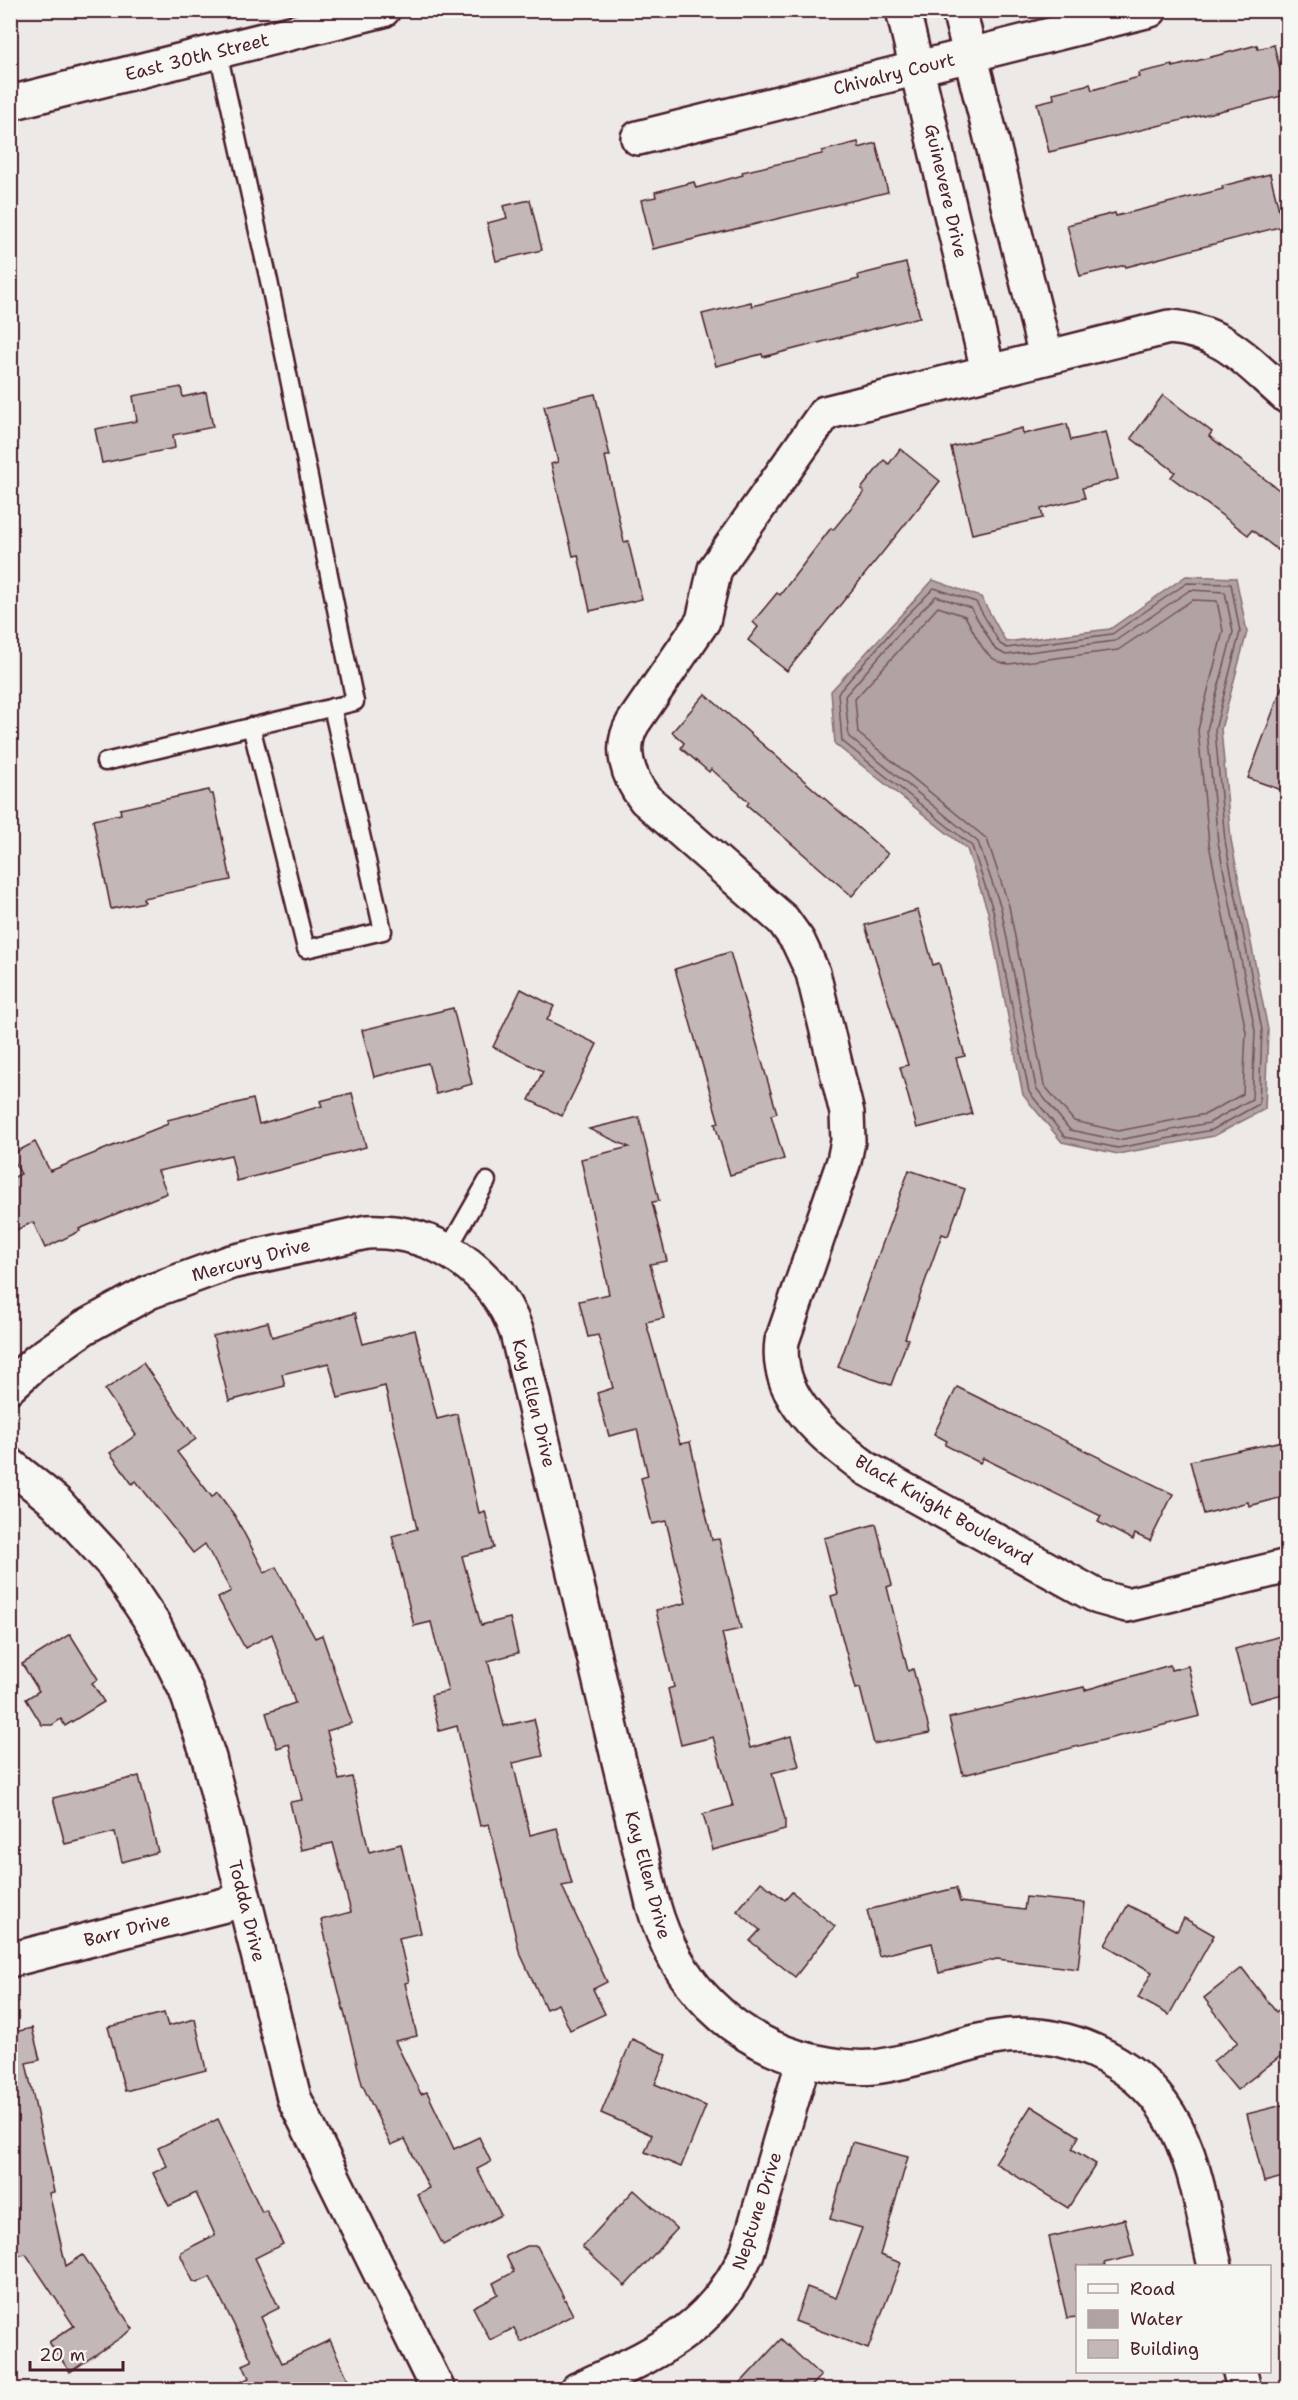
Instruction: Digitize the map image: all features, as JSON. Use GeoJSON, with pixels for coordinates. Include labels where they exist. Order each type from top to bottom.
{"type":"FeatureCollection","features":[{"type":"Feature","properties":{"kind":"street","name":"East 30th Street"},"geometry":{"type":"LineString","coordinates":[[10,103],[218,52],[328,17],[383,10]]}},
{"type":"Feature","properties":{"kind":"street","name":"Guinevere Drive"},"geometry":{"type":"LineString","coordinates":[[903,10],[988,371]]}},
{"type":"Feature","properties":{"kind":"street"},"geometry":{"type":"LineString","coordinates":[[959,10],[1034,359]]}},
{"type":"Feature","properties":{"kind":"street","name":"Chivalry Court"},"geometry":{"type":"LineString","coordinates":[[638,138],[1150,10]]}},
{"type":"Feature","properties":{"kind":"street","name":"Black Knight Boulevard"},"geometry":{"type":"LineString","coordinates":[[1287,397],[1218,338],[1194,329],[1169,327],[825,413],[715,569],[703,621],[628,730],[626,753],[633,782],[645,798],[783,920],[802,948],[813,973],[844,1099],[848,1141],[844,1161],[782,1341],[782,1372],[794,1400],[834,1443],[867,1469],[1098,1597],[1118,1604],[1127,1605],[1287,1566]]}},
{"type":"Feature","properties":{"kind":"street","name":"Mercury Drive"},"geometry":{"type":"LineString","coordinates":[[10,1386],[37,1361],[122,1304],[203,1270],[367,1232],[409,1235],[447,1251]]}},
{"type":"Feature","properties":{"kind":"street","name":"Kay Ellen Drive"},"geometry":{"type":"LineString","coordinates":[[447,1251],[471,1265],[495,1291],[517,1333],[650,1893],[668,1947],[700,1996],[721,2016],[757,2041],[784,2054],[843,2067],[876,2067],[995,2038],[1038,2036],[1052,2037],[1093,2050],[1119,2063],[1160,2102],[1176,2127],[1191,2166],[1215,2265]]}},
{"type":"Feature","properties":{"kind":"street","name":"Todda Drive"},"geometry":{"type":"LineString","coordinates":[[10,1465],[56,1502],[96,1543],[139,1600],[159,1634],[196,1716],[294,2098],[438,2390]]}},
{"type":"Feature","properties":{"kind":"street","name":"Barr Drive"},"geometry":{"type":"LineString","coordinates":[[10,1960],[244,1900]]}},
{"type":"Feature","properties":{"kind":"street","name":"Neptune Drive"},"geometry":{"type":"LineString","coordinates":[[577,2390],[648,2355],[686,2333],[708,2314],[730,2285],[747,2253],[804,2059]]}},
{"type":"Feature","properties":{"kind":"street"},"geometry":{"type":"LineString","coordinates":[[1240,2373],[1244,2390]]}},
{"type":"Feature","properties":{"kind":"lane"},"geometry":{"type":"LineString","coordinates":[[105,762],[355,702],[269,281],[218,52]]}},
{"type":"Feature","properties":{"kind":"lane"},"geometry":{"type":"LineString","coordinates":[[251,726],[306,949],[383,931],[332,707]]}},
{"type":"Feature","properties":{"kind":"lane"},"geometry":{"type":"LineString","coordinates":[[447,1251],[487,1181]]}},
{"type":"Feature","properties":{"kind":"water"},"geometry":{"type":"Polygon","coordinates":[[[1186,576],[1236,578],[1247,632],[1221,729],[1231,840],[1268,1030],[1265,1109],[1214,1136],[1118,1154],[1062,1142],[1023,1095],[988,912],[967,849],[835,744],[831,691],[933,580],[981,597],[1006,642],[1110,629],[1186,576]]]}},
{"type":"Feature","properties":{"kind":"building"},"geometry":{"type":"Polygon","coordinates":[[[1257,45],[1258,49],[1274,45],[1286,95],[1049,152],[1037,103],[1054,99],[1053,93],[1090,84],[1092,90],[1139,77],[1138,73],[1172,65],[1173,67],[1257,45]]]}},
{"type":"Feature","properties":{"kind":"building"},"geometry":{"type":"Polygon","coordinates":[[[858,142],[859,148],[876,143],[888,192],[653,249],[641,200],[656,197],[655,192],[694,182],[696,188],[743,175],[742,172],[822,154],[822,151],[858,142]]]}},
{"type":"Feature","properties":{"kind":"building"},"geometry":{"type":"Polygon","coordinates":[[[1270,174],[1283,226],[1126,267],[1125,265],[1080,276],[1067,225],[1115,213],[1116,216],[1223,189],[1222,186],[1270,174]]]}},
{"type":"Feature","properties":{"kind":"building"},"geometry":{"type":"Polygon","coordinates":[[[530,200],[542,250],[496,261],[487,223],[507,218],[503,206],[530,200]]]}},
{"type":"Feature","properties":{"kind":"building"},"geometry":{"type":"Polygon","coordinates":[[[906,263],[920,317],[763,357],[762,354],[716,366],[702,314],[751,302],[752,306],[859,279],[858,275],[906,263]]]}},
{"type":"Feature","properties":{"kind":"building"},"geometry":{"type":"Polygon","coordinates":[[[181,387],[183,397],[206,392],[213,427],[173,435],[175,448],[102,463],[95,429],[137,421],[133,396],[181,387]]]}},
{"type":"Feature","properties":{"kind":"building"},"geometry":{"type":"Polygon","coordinates":[[[595,394],[610,456],[605,456],[624,542],[628,541],[642,599],[590,611],[578,555],[573,556],[551,464],[558,462],[544,406],[595,394]]]}},
{"type":"Feature","properties":{"kind":"building"},"geometry":{"type":"Polygon","coordinates":[[[1163,395],[1212,432],[1209,436],[1287,496],[1287,557],[1252,530],[1248,535],[1171,477],[1175,472],[1131,438],[1163,395]]]}},
{"type":"Feature","properties":{"kind":"building"},"geometry":{"type":"Polygon","coordinates":[[[1067,424],[1071,440],[1106,432],[1118,479],[1082,488],[1085,498],[1041,509],[1043,518],[972,534],[951,447],[1022,428],[1023,434],[1067,424]]]}},
{"type":"Feature","properties":{"kind":"building"},"geometry":{"type":"Polygon","coordinates":[[[900,449],[940,481],[787,671],[748,640],[758,627],[753,622],[777,593],[780,595],[831,528],[833,530],[864,492],[861,489],[884,460],[889,464],[900,449]]]}},
{"type":"Feature","properties":{"kind":"building"},"geometry":{"type":"Polygon","coordinates":[[[1285,679],[1287,680],[1287,792],[1248,778],[1285,679]]]}},
{"type":"Feature","properties":{"kind":"building"},"geometry":{"type":"Polygon","coordinates":[[[705,694],[888,854],[852,896],[747,805],[749,802],[711,769],[709,772],[681,748],[684,743],[672,732],[705,694]]]}},
{"type":"Feature","properties":{"kind":"building"},"geometry":{"type":"Polygon","coordinates":[[[209,790],[210,794],[213,794],[231,880],[143,898],[144,902],[111,909],[93,820],[121,814],[120,809],[209,790]]]}},
{"type":"Feature","properties":{"kind":"building"},"geometry":{"type":"Polygon","coordinates":[[[918,910],[933,965],[939,963],[965,1056],[956,1058],[972,1114],[917,1128],[900,1067],[908,1065],[865,925],[918,910]]]}},
{"type":"Feature","properties":{"kind":"building"},"geometry":{"type":"Polygon","coordinates":[[[730,952],[777,1113],[771,1115],[784,1159],[730,1175],[715,1124],[719,1123],[675,969],[730,952]]]}},
{"type":"Feature","properties":{"kind":"building"},"geometry":{"type":"Polygon","coordinates":[[[521,989],[554,1006],[547,1020],[597,1044],[562,1116],[529,1100],[543,1071],[493,1047],[521,989]]]}},
{"type":"Feature","properties":{"kind":"building"},"geometry":{"type":"Polygon","coordinates":[[[453,1008],[472,1084],[436,1094],[428,1063],[374,1077],[362,1030],[453,1008]]]}},
{"type":"Feature","properties":{"kind":"building"},"geometry":{"type":"Polygon","coordinates":[[[352,1093],[366,1147],[237,1181],[231,1155],[158,1171],[167,1193],[79,1229],[80,1231],[45,1248],[33,1222],[10,1233],[10,1179],[21,1174],[10,1155],[35,1142],[50,1171],[168,1124],[167,1120],[253,1099],[259,1124],[322,1106],[320,1101],[352,1093]]]}},
{"type":"Feature","properties":{"kind":"building"},"geometry":{"type":"Polygon","coordinates":[[[639,1117],[659,1201],[652,1202],[667,1261],[650,1264],[664,1318],[646,1322],[680,1444],[690,1442],[712,1540],[719,1539],[741,1629],[722,1633],[750,1748],[791,1736],[799,1766],[772,1773],[785,1819],[785,1830],[713,1850],[703,1814],[733,1806],[713,1737],[681,1745],[668,1689],[674,1687],[656,1610],[686,1603],[666,1521],[652,1524],[641,1478],[648,1476],[637,1429],[609,1436],[597,1393],[613,1388],[598,1335],[588,1337],[579,1301],[609,1294],[581,1159],[629,1147],[589,1129],[639,1117]]]}},
{"type":"Feature","properties":{"kind":"building"},"geometry":{"type":"Polygon","coordinates":[[[909,1170],[965,1189],[948,1236],[942,1234],[891,1385],[838,1367],[909,1170]]]}},
{"type":"Feature","properties":{"kind":"building"},"geometry":{"type":"Polygon","coordinates":[[[355,1313],[363,1344],[415,1330],[437,1419],[457,1414],[479,1513],[485,1511],[494,1548],[462,1556],[481,1625],[510,1618],[518,1653],[488,1661],[504,1726],[534,1719],[543,1756],[513,1763],[530,1835],[557,1828],[572,1884],[562,1886],[607,1982],[593,1989],[605,2014],[570,2030],[558,2004],[546,2009],[519,1951],[489,1824],[480,1826],[457,1726],[439,1731],[431,1695],[448,1691],[431,1622],[414,1626],[392,1536],[417,1529],[385,1386],[338,1398],[329,1363],[282,1374],[285,1386],[229,1401],[213,1336],[268,1322],[272,1337],[355,1313]]]}},
{"type":"Feature","properties":{"kind":"building"},"geometry":{"type":"Polygon","coordinates":[[[143,1363],[196,1439],[177,1452],[212,1497],[217,1492],[235,1516],[265,1573],[276,1567],[315,1638],[322,1635],[352,1723],[327,1731],[339,1780],[352,1777],[369,1852],[401,1844],[421,1933],[399,1938],[409,1982],[405,1983],[417,2036],[395,2041],[421,2094],[427,2092],[454,2149],[479,2137],[491,2162],[477,2169],[501,2215],[443,2245],[417,2194],[429,2188],[405,2139],[391,2145],[362,2084],[321,1920],[351,1912],[333,1843],[301,1850],[290,1802],[302,1800],[289,1744],[277,1748],[266,1713],[295,1703],[272,1634],[245,1648],[218,1598],[231,1591],[205,1544],[193,1553],[136,1481],[132,1484],[110,1453],[136,1435],[105,1390],[143,1363]]]}},
{"type":"Feature","properties":{"kind":"building"},"geometry":{"type":"Polygon","coordinates":[[[957,1387],[1173,1494],[1150,1541],[1135,1534],[1133,1540],[1098,1522],[1101,1516],[983,1458],[980,1463],[945,1445],[947,1441],[934,1434],[957,1387]]]}},
{"type":"Feature","properties":{"kind":"building"},"geometry":{"type":"Polygon","coordinates":[[[1287,1440],[1287,1496],[1249,1506],[1248,1502],[1204,1514],[1190,1461],[1287,1440]]]}},
{"type":"Feature","properties":{"kind":"building"},"geometry":{"type":"Polygon","coordinates":[[[876,1524],[892,1585],[887,1587],[908,1671],[913,1669],[930,1733],[874,1744],[860,1688],[856,1689],[831,1596],[838,1594],[824,1538],[876,1524]]]}},
{"type":"Feature","properties":{"kind":"building"},"geometry":{"type":"Polygon","coordinates":[[[70,1634],[98,1679],[92,1683],[104,1702],[65,1726],[61,1719],[52,1725],[42,1725],[26,1699],[39,1691],[22,1664],[70,1634]]]}},
{"type":"Feature","properties":{"kind":"building"},"geometry":{"type":"Polygon","coordinates":[[[1287,1634],[1287,1693],[1249,1703],[1235,1649],[1287,1634]]]}},
{"type":"Feature","properties":{"kind":"building"},"geometry":{"type":"Polygon","coordinates":[[[1170,1665],[1171,1670],[1188,1666],[1200,1716],[963,1775],[949,1718],[1084,1687],[1085,1690],[1170,1665]]]}},
{"type":"Feature","properties":{"kind":"building"},"geometry":{"type":"Polygon","coordinates":[[[139,1776],[158,1852],[122,1862],[115,1832],[65,1844],[53,1798],[139,1776]]]}},
{"type":"Feature","properties":{"kind":"building"},"geometry":{"type":"Polygon","coordinates":[[[761,1882],[785,1900],[792,1892],[835,1926],[795,1977],[750,1941],[760,1930],[737,1911],[761,1882]]]}},
{"type":"Feature","properties":{"kind":"building"},"geometry":{"type":"Polygon","coordinates":[[[956,1888],[960,1902],[1024,1910],[1026,1897],[1085,1903],[1078,1969],[997,1959],[939,1973],[932,1943],[879,1956],[867,1910],[956,1888]]]}},
{"type":"Feature","properties":{"kind":"building"},"geometry":{"type":"Polygon","coordinates":[[[1128,1905],[1177,1931],[1184,1918],[1214,1935],[1169,2015],[1138,1998],[1152,1972],[1105,1945],[1128,1905]]]}},
{"type":"Feature","properties":{"kind":"building"},"geometry":{"type":"Polygon","coordinates":[[[1242,1968],[1276,2012],[1287,2003],[1287,2051],[1237,2090],[1213,2061],[1238,2042],[1204,1998],[1242,1968]]]}},
{"type":"Feature","properties":{"kind":"building"},"geometry":{"type":"Polygon","coordinates":[[[164,2013],[168,2026],[195,2019],[206,2070],[125,2091],[108,2027],[164,2013]]]}},
{"type":"Feature","properties":{"kind":"building"},"geometry":{"type":"Polygon","coordinates":[[[32,2028],[40,2060],[26,2063],[54,2192],[49,2193],[66,2266],[83,2255],[133,2329],[70,2372],[49,2342],[74,2326],[26,2254],[10,2257],[10,2033],[32,2028]]]}},
{"type":"Feature","properties":{"kind":"building"},"geometry":{"type":"Polygon","coordinates":[[[632,2039],[667,2055],[655,2084],[706,2106],[681,2167],[645,2152],[652,2135],[601,2113],[632,2039]]]}},
{"type":"Feature","properties":{"kind":"building"},"geometry":{"type":"Polygon","coordinates":[[[1287,2104],[1287,2176],[1264,2182],[1247,2114],[1287,2104]]]}},
{"type":"Feature","properties":{"kind":"building"},"geometry":{"type":"Polygon","coordinates":[[[1031,2106],[1079,2136],[1072,2149],[1096,2164],[1068,2208],[995,2163],[1031,2106]]]}},
{"type":"Feature","properties":{"kind":"building"},"geometry":{"type":"Polygon","coordinates":[[[218,2119],[262,2212],[266,2210],[283,2244],[255,2258],[279,2308],[261,2317],[282,2363],[330,2340],[353,2390],[225,2390],[249,2378],[243,2365],[252,2361],[210,2277],[197,2283],[193,2281],[181,2256],[181,2252],[215,2235],[196,2193],[169,2206],[153,2173],[167,2166],[158,2148],[218,2119]]]}},
{"type":"Feature","properties":{"kind":"building"},"geometry":{"type":"Polygon","coordinates":[[[852,2142],[908,2157],[880,2255],[901,2263],[868,2349],[795,2321],[807,2287],[836,2298],[862,2228],[830,2219],[852,2142]]]}},
{"type":"Feature","properties":{"kind":"building"},"geometry":{"type":"Polygon","coordinates":[[[634,2190],[677,2229],[625,2286],[582,2247],[634,2190]]]}},
{"type":"Feature","properties":{"kind":"building"},"geometry":{"type":"Polygon","coordinates":[[[1125,2219],[1134,2256],[1104,2263],[1105,2265],[1076,2265],[1076,2317],[1067,2318],[1049,2237],[1125,2219]]]}},
{"type":"Feature","properties":{"kind":"building"},"geometry":{"type":"Polygon","coordinates":[[[527,2246],[537,2246],[573,2315],[521,2342],[514,2328],[490,2340],[473,2307],[498,2294],[493,2283],[514,2272],[506,2256],[527,2246]]]}},
{"type":"Feature","properties":{"kind":"building"},"geometry":{"type":"Polygon","coordinates":[[[781,2339],[821,2376],[808,2390],[734,2390],[781,2339]]]}}]}
